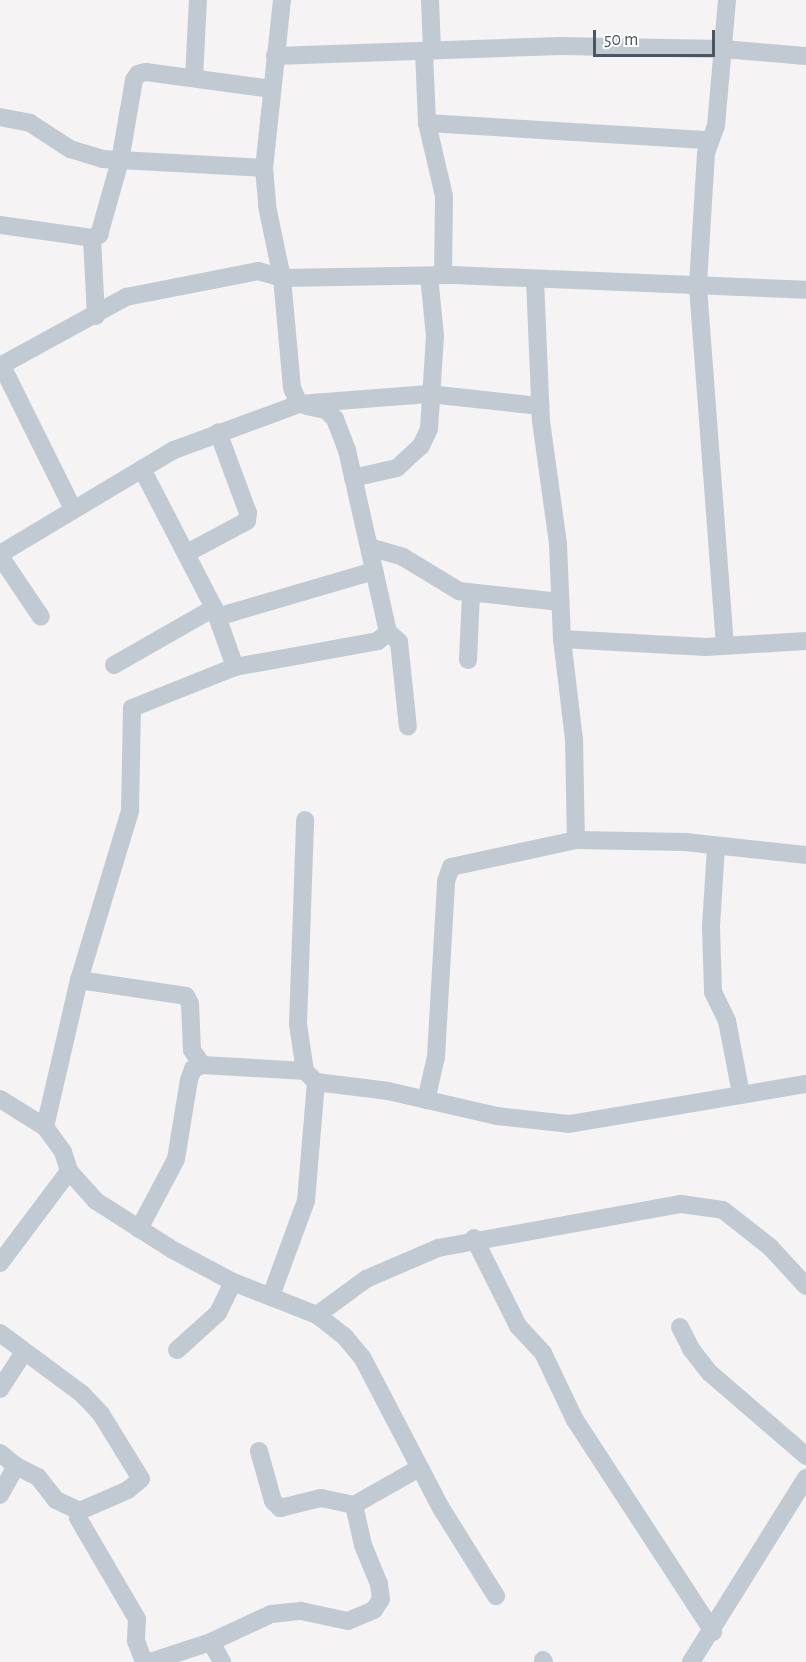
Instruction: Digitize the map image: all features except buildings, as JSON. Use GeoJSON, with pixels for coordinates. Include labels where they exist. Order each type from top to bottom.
{"type":"FeatureCollection","features":[{"type":"Feature","properties":{"kind":"street"},"geometry":{"type":"LineString","coordinates":[[194,78],[198,0]]}},
{"type":"Feature","properties":{"kind":"street"},"geometry":{"type":"LineString","coordinates":[[282,0],[264,168],[267,206],[282,278],[291,387],[299,404]]}},
{"type":"Feature","properties":{"kind":"street"},"geometry":{"type":"LineString","coordinates":[[353,478],[397,468],[421,446],[429,429],[436,275],[444,196],[427,123],[430,0]]}},
{"type":"Feature","properties":{"kind":"street"},"geometry":{"type":"LineString","coordinates":[[725,645],[698,284],[708,140],[716,126],[727,0]]}},
{"type":"Feature","properties":{"kind":"street"},"geometry":{"type":"LineString","coordinates":[[275,56],[561,46],[723,49],[806,56]]}},
{"type":"Feature","properties":{"kind":"street"},"geometry":{"type":"LineString","coordinates":[[0,225],[92,238],[103,232],[120,161],[134,80],[138,74],[147,72],[272,89]]}},
{"type":"Feature","properties":{"kind":"street"},"geometry":{"type":"LineString","coordinates":[[0,117],[30,123],[70,149],[120,161],[264,168]]}},
{"type":"Feature","properties":{"kind":"street"},"geometry":{"type":"LineString","coordinates":[[427,123],[708,140]]}},
{"type":"Feature","properties":{"kind":"street"},"geometry":{"type":"LineString","coordinates":[[92,238],[96,316]]}},
{"type":"Feature","properties":{"kind":"street"},"geometry":{"type":"LineString","coordinates":[[73,509],[1,366],[96,316],[126,297],[258,271],[282,278],[436,275],[806,290]]}},
{"type":"Feature","properties":{"kind":"street"},"geometry":{"type":"LineString","coordinates":[[534,279],[540,406],[558,544],[562,639],[574,740],[576,840]]}},
{"type":"Feature","properties":{"kind":"street"},"geometry":{"type":"LineString","coordinates":[[42,616],[0,555],[174,450],[299,404],[429,394],[540,406]]}},
{"type":"Feature","properties":{"kind":"street"},"geometry":{"type":"LineString","coordinates":[[299,404],[326,410],[335,419],[353,478],[388,632],[399,642],[408,727]]}},
{"type":"Feature","properties":{"kind":"street"},"geometry":{"type":"LineString","coordinates":[[187,553],[241,527],[247,521],[248,513],[218,432]]}},
{"type":"Feature","properties":{"kind":"street"},"geometry":{"type":"LineString","coordinates":[[142,469],[216,612],[235,667]]}},
{"type":"Feature","properties":{"kind":"street"},"geometry":{"type":"LineString","coordinates":[[369,547],[403,557],[459,591],[471,593],[492,591],[560,602]]}},
{"type":"Feature","properties":{"kind":"street"},"geometry":{"type":"LineString","coordinates":[[114,665],[216,612],[374,571]]}},
{"type":"Feature","properties":{"kind":"street"},"geometry":{"type":"LineString","coordinates":[[468,660],[471,593]]}},
{"type":"Feature","properties":{"kind":"street"},"geometry":{"type":"LineString","coordinates":[[45,1127],[79,980],[130,811],[132,708],[235,667],[378,641],[388,632]]}},
{"type":"Feature","properties":{"kind":"street"},"geometry":{"type":"LineString","coordinates":[[562,639],[725,645],[806,641]]}},
{"type":"Feature","properties":{"kind":"street"},"geometry":{"type":"LineString","coordinates":[[271,1296],[306,1201],[310,1076],[298,1024],[305,820]]}},
{"type":"Feature","properties":{"kind":"street"},"geometry":{"type":"LineString","coordinates":[[426,1100],[436,1057],[446,881],[451,867],[465,861],[576,840],[634,840],[806,855]]}},
{"type":"Feature","properties":{"kind":"street"},"geometry":{"type":"LineString","coordinates":[[716,847],[711,927],[713,992],[727,1021],[741,1094]]}},
{"type":"Feature","properties":{"kind":"street"},"geometry":{"type":"LineString","coordinates":[[79,980],[186,996],[190,1004],[192,1050],[202,1065]]}},
{"type":"Feature","properties":{"kind":"street"},"geometry":{"type":"LineString","coordinates":[[139,1229],[176,1159],[189,1080],[193,1069],[202,1065],[310,1076],[497,1116],[569,1124],[806,1084]]}},
{"type":"Feature","properties":{"kind":"street"},"geometry":{"type":"LineString","coordinates":[[0,1099],[45,1127],[63,1152],[69,1171],[96,1201],[139,1229],[234,1282],[317,1315],[362,1357],[419,1468],[496,1596]]}},
{"type":"Feature","properties":{"kind":"street"},"geometry":{"type":"LineString","coordinates":[[0,1263],[69,1171]]}},
{"type":"Feature","properties":{"kind":"street"},"geometry":{"type":"LineString","coordinates":[[317,1315],[366,1279],[438,1248],[474,1238],[681,1204],[707,1205],[723,1210],[770,1247],[806,1286]]}},
{"type":"Feature","properties":{"kind":"street"},"geometry":{"type":"LineString","coordinates":[[474,1238],[518,1326],[543,1353],[575,1420],[713,1632]]}},
{"type":"Feature","properties":{"kind":"street"},"geometry":{"type":"LineString","coordinates":[[177,1350],[218,1313],[234,1282]]}},
{"type":"Feature","properties":{"kind":"street"},"geometry":{"type":"LineString","coordinates":[[680,1327],[691,1349],[710,1373],[806,1456]]}},
{"type":"Feature","properties":{"kind":"street"},"geometry":{"type":"LineString","coordinates":[[0,1333],[82,1394],[101,1414],[141,1479],[128,1490],[80,1511],[56,1500],[38,1477],[16,1466],[0,1453]]}},
{"type":"Feature","properties":{"kind":"street"},"geometry":{"type":"LineString","coordinates":[[0,1389],[24,1352]]}},
{"type":"Feature","properties":{"kind":"street"},"geometry":{"type":"LineString","coordinates":[[259,1451],[273,1501],[280,1508],[321,1498],[354,1504],[419,1468]]}},
{"type":"Feature","properties":{"kind":"street"},"geometry":{"type":"LineString","coordinates":[[0,1495],[16,1466]]}},
{"type":"Feature","properties":{"kind":"street"},"geometry":{"type":"LineString","coordinates":[[691,1662],[713,1632],[806,1478]]}},
{"type":"Feature","properties":{"kind":"street"},"geometry":{"type":"LineString","coordinates":[[150,1662],[212,1642],[271,1614],[301,1611],[348,1621],[374,1610],[381,1599],[379,1584],[363,1545],[354,1504]]}},
{"type":"Feature","properties":{"kind":"street"},"geometry":{"type":"LineString","coordinates":[[80,1511],[78,1518],[137,1619],[135,1641],[144,1662]]}},
{"type":"Feature","properties":{"kind":"street"},"geometry":{"type":"LineString","coordinates":[[212,1642],[222,1662]]}}]}
